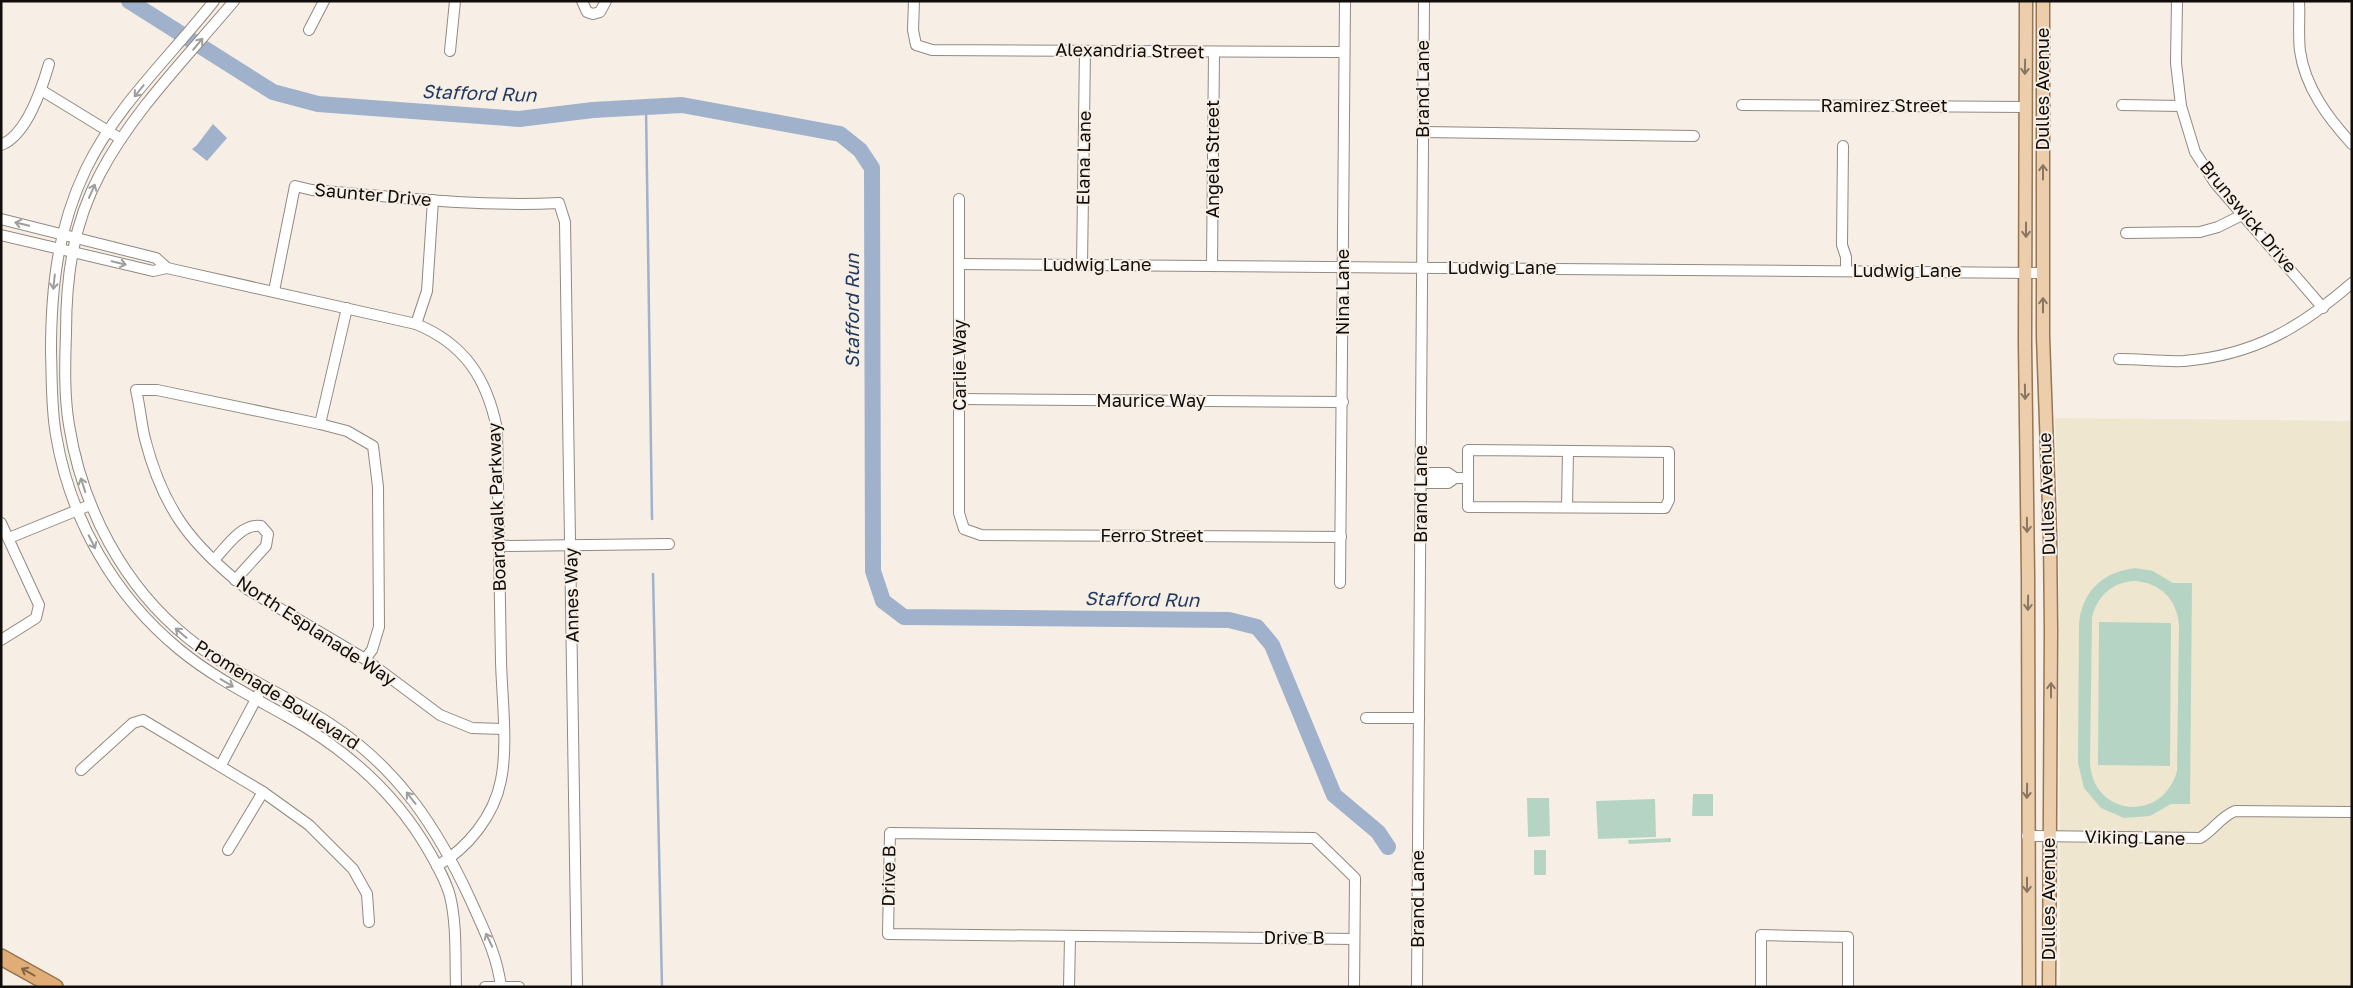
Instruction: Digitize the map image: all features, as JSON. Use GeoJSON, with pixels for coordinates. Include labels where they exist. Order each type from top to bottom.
{"type":"FeatureCollection","features":[{"type":"Feature","properties":{"kind":"highway"},"geometry":{"type":"LineString","coordinates":[[1,957],[55,987]]}},
{"type":"Feature","properties":{"kind":"main road","name":"Dulles Avenue"},"geometry":{"type":"LineString","coordinates":[[2026,1],[2026,272],[2024,343],[2028,576],[2027,836],[2029,987]]}},
{"type":"Feature","properties":{"kind":"main road","name":"Dulles Avenue"},"geometry":{"type":"LineString","coordinates":[[2043,1],[2043,380],[2050,534],[2049,987]]}},
{"type":"Feature","properties":{"kind":"main road"},"geometry":{"type":"LineString","coordinates":[[2026,36],[2042,36]]}},
{"type":"Feature","properties":{"kind":"street","name":"Promenade Boulevard"},"geometry":{"type":"LineString","coordinates":[[214,1],[108,131],[86,170],[70,206],[59,249],[51,320],[53,410],[60,457],[76,511],[115,581],[158,631],[204,669],[312,731],[360,766],[402,810],[444,878],[452,907],[456,987]]}},
{"type":"Feature","properties":{"kind":"street","name":"Promenade Boulevard"},"geometry":{"type":"LineString","coordinates":[[234,1],[144,108],[121,139],[90,195],[72,252],[66,296],[66,401],[77,465],[90,505],[124,567],[153,605],[195,644],[220,661],[325,721],[369,753],[388,770],[412,799],[451,858],[494,950],[501,986]]}},
{"type":"Feature","properties":{"kind":"street"},"geometry":{"type":"LineString","coordinates":[[309,30],[324,1]]}},
{"type":"Feature","properties":{"kind":"street"},"geometry":{"type":"LineString","coordinates":[[450,51],[455,1]]}},
{"type":"Feature","properties":{"kind":"street"},"geometry":{"type":"LineString","coordinates":[[582,1],[587,12],[593,14],[600,12],[606,1]]}},
{"type":"Feature","properties":{"kind":"street","name":"Alexandria Street"},"geometry":{"type":"LineString","coordinates":[[914,1],[913,30],[916,45],[932,50],[1344,52]]}},
{"type":"Feature","properties":{"kind":"street","name":"Nina Lane"},"geometry":{"type":"LineString","coordinates":[[1340,584],[1345,1]]}},
{"type":"Feature","properties":{"kind":"street","name":"Brand Lane"},"geometry":{"type":"LineString","coordinates":[[1417,987],[1424,1]]}},
{"type":"Feature","properties":{"kind":"street","name":"Brunswick Drive"},"geometry":{"type":"LineString","coordinates":[[2177,1],[2176,63],[2181,106],[2195,152],[2216,183],[2242,215],[2323,308]]}},
{"type":"Feature","properties":{"kind":"street"},"geometry":{"type":"LineString","coordinates":[[2300,1],[2300,51],[2308,80],[2318,100],[2337,128],[2352,144]]}},
{"type":"Feature","properties":{"kind":"street","name":"Elana Lane"},"geometry":{"type":"LineString","coordinates":[[1082,265],[1085,51]]}},
{"type":"Feature","properties":{"kind":"street","name":"Angela Street"},"geometry":{"type":"LineString","coordinates":[[1212,266],[1214,52]]}},
{"type":"Feature","properties":{"kind":"street"},"geometry":{"type":"LineString","coordinates":[[1,145],[12,140],[18,132],[42,90],[49,64]]}},
{"type":"Feature","properties":{"kind":"street"},"geometry":{"type":"LineString","coordinates":[[42,90],[121,139]]}},
{"type":"Feature","properties":{"kind":"street","name":"Ramirez Street"},"geometry":{"type":"LineString","coordinates":[[1742,105],[2025,107]]}},
{"type":"Feature","properties":{"kind":"street"},"geometry":{"type":"LineString","coordinates":[[2122,105],[2181,106]]}},
{"type":"Feature","properties":{"kind":"street"},"geometry":{"type":"LineString","coordinates":[[1423,132],[1694,136]]}},
{"type":"Feature","properties":{"kind":"street"},"geometry":{"type":"LineString","coordinates":[[1843,146],[1842,245],[1846,256],[1846,271]]}},
{"type":"Feature","properties":{"kind":"street","name":"Saunter Drive"},"geometry":{"type":"LineString","coordinates":[[274,291],[295,186],[312,190],[508,205],[560,203]]}},
{"type":"Feature","properties":{"kind":"street","name":"Carlie Way"},"geometry":{"type":"LineString","coordinates":[[959,199],[959,513],[964,529]]}},
{"type":"Feature","properties":{"kind":"street"},"geometry":{"type":"LineString","coordinates":[[416,324],[427,291],[433,200]]}},
{"type":"Feature","properties":{"kind":"street","name":"Annes Way"},"geometry":{"type":"LineString","coordinates":[[560,203],[566,222],[577,987]]}},
{"type":"Feature","properties":{"kind":"street"},"geometry":{"type":"LineString","coordinates":[[2126,233],[2200,232],[2218,228],[2242,215]]}},
{"type":"Feature","properties":{"kind":"street","name":"Boardwalk Parkway"},"geometry":{"type":"LineString","coordinates":[[1,219],[156,258],[168,268]]}},
{"type":"Feature","properties":{"kind":"street","name":"Boardwalk Parkway"},"geometry":{"type":"LineString","coordinates":[[1,235],[153,271],[168,268],[416,324],[432,330],[471,364],[484,384],[493,406],[497,430],[503,729],[502,779],[496,797],[475,834],[451,858],[437,866]]}},
{"type":"Feature","properties":{"kind":"street","name":"Ludwig Lane"},"geometry":{"type":"LineString","coordinates":[[960,264],[2043,273]]}},
{"type":"Feature","properties":{"kind":"street"},"geometry":{"type":"LineString","coordinates":[[2119,359],[2183,361],[2226,355],[2283,334],[2323,308],[2352,282]]}},
{"type":"Feature","properties":{"kind":"street"},"geometry":{"type":"LineString","coordinates":[[347,308],[320,424],[347,431],[373,446],[378,486],[379,627],[377,640],[365,659]]}},
{"type":"Feature","properties":{"kind":"street","name":"North Esplanade Way"},"geometry":{"type":"LineString","coordinates":[[320,424],[157,390],[136,390],[153,468],[167,503],[179,522],[235,580],[365,659],[449,719],[472,728],[503,729]]}},
{"type":"Feature","properties":{"kind":"street","name":"Maurice Way"},"geometry":{"type":"LineString","coordinates":[[959,399],[1343,402]]}},
{"type":"Feature","properties":{"kind":"street"},"geometry":{"type":"LineString","coordinates":[[1468,450],[1568,451],[1669,452],[1669,500],[1665,508],[1468,507],[1468,450]]}},
{"type":"Feature","properties":{"kind":"street"},"geometry":{"type":"LineString","coordinates":[[1568,451],[1568,507]]}},
{"type":"Feature","properties":{"kind":"street"},"geometry":{"type":"LineString","coordinates":[[1421,478],[1448,473],[1454,478],[1468,478]]}},
{"type":"Feature","properties":{"kind":"street"},"geometry":{"type":"LineString","coordinates":[[9,538],[90,505]]}},
{"type":"Feature","properties":{"kind":"street"},"geometry":{"type":"LineString","coordinates":[[1,523],[38,605],[36,618],[1,640]]}},
{"type":"Feature","properties":{"kind":"street"},"geometry":{"type":"LineString","coordinates":[[214,560],[244,529],[252,525],[261,526],[268,534],[266,546],[235,580]]}},
{"type":"Feature","properties":{"kind":"street","name":"Ferro Street"},"geometry":{"type":"LineString","coordinates":[[964,529],[981,535],[1341,537]]}},
{"type":"Feature","properties":{"kind":"street"},"geometry":{"type":"LineString","coordinates":[[499,546],[669,544]]}},
{"type":"Feature","properties":{"kind":"street"},"geometry":{"type":"LineString","coordinates":[[220,765],[263,686]]}},
{"type":"Feature","properties":{"kind":"street"},"geometry":{"type":"LineString","coordinates":[[1366,718],[1419,718]]}},
{"type":"Feature","properties":{"kind":"street"},"geometry":{"type":"LineString","coordinates":[[81,770],[133,723],[143,720],[263,792],[309,825],[353,869],[366,894],[369,922]]}},
{"type":"Feature","properties":{"kind":"street"},"geometry":{"type":"LineString","coordinates":[[228,850],[263,792]]}},
{"type":"Feature","properties":{"kind":"street","name":"Viking Lane"},"geometry":{"type":"LineString","coordinates":[[2027,836],[2200,838],[2210,832],[2222,817],[2235,811],[2352,812]]}},
{"type":"Feature","properties":{"kind":"street","name":"Drive B"},"geometry":{"type":"LineString","coordinates":[[890,833],[1314,838],[1355,878],[1354,939],[1070,938],[888,934],[890,833]]}},
{"type":"Feature","properties":{"kind":"street"},"geometry":{"type":"LineString","coordinates":[[1761,987],[1761,935],[1848,937],[1848,987]]}},
{"type":"Feature","properties":{"kind":"street"},"geometry":{"type":"LineString","coordinates":[[1069,987],[1070,938]]}},
{"type":"Feature","properties":{"kind":"street"},"geometry":{"type":"LineString","coordinates":[[1354,939],[1354,987]]}},
{"type":"Feature","properties":{"kind":"street"},"geometry":{"type":"LineString","coordinates":[[485,987],[519,987]]}},
{"type":"Feature","properties":{"kind":"shaded area"},"geometry":{"type":"Polygon","coordinates":[[[2055,418],[2352,421],[2352,987],[2060,987],[2059,542],[2055,418]]]}},
{"type":"Feature","properties":{"kind":"green space"},"geometry":{"type":"Polygon","coordinates":[[[2135,568],[2153,571],[2173,583],[2192,583],[2190,804],[2171,804],[2150,816],[2124,818],[2101,808],[2084,788],[2078,763],[2079,624],[2081,612],[2096,585],[2113,574],[2135,568]],[[2127,582],[2113,587],[2102,596],[2092,617],[2090,763],[2094,781],[2103,794],[2115,803],[2129,807],[2144,806],[2158,799],[2169,788],[2177,771],[2178,616],[2175,607],[2166,594],[2144,582],[2127,582]]]}},
{"type":"Feature","properties":{"kind":"green space"},"geometry":{"type":"Polygon","coordinates":[[[2099,622],[2171,623],[2170,766],[2098,765],[2099,622]]]}},
{"type":"Feature","properties":{"kind":"green space"},"geometry":{"type":"Polygon","coordinates":[[[1693,794],[1713,794],[1713,816],[1692,816],[1693,794]]]}},
{"type":"Feature","properties":{"kind":"green space"},"geometry":{"type":"Polygon","coordinates":[[[1527,798],[1549,798],[1550,836],[1528,837],[1527,798]]]}},
{"type":"Feature","properties":{"kind":"green space"},"geometry":{"type":"Polygon","coordinates":[[[1655,799],[1656,837],[1598,839],[1596,801],[1655,799]]]}},
{"type":"Feature","properties":{"kind":"green space"},"geometry":{"type":"Polygon","coordinates":[[[1671,838],[1671,842],[1629,844],[1628,840],[1671,838]]]}},
{"type":"Feature","properties":{"kind":"green space"},"geometry":{"type":"Polygon","coordinates":[[[1534,850],[1546,850],[1546,875],[1534,875],[1534,850]]]}},
{"type":"Feature","properties":{"kind":"water"},"geometry":{"type":"Polygon","coordinates":[[[213,124],[227,138],[207,161],[192,149],[213,124]]]}},
{"type":"Feature","properties":{"kind":"waterway","name":"Stafford Run"},"geometry":{"type":"LineString","coordinates":[[129,1],[273,92],[318,104],[519,119],[593,110],[682,105],[840,134],[860,150],[872,168],[873,571],[883,601],[904,617],[1229,620],[1257,627],[1272,645],[1334,795],[1378,832],[1388,847]]}},
{"type":"Feature","properties":{"kind":"waterway"},"geometry":{"type":"LineString","coordinates":[[646,107],[652,519]]}},
{"type":"Feature","properties":{"kind":"waterway"},"geometry":{"type":"LineString","coordinates":[[653,574],[662,987]]}}]}
